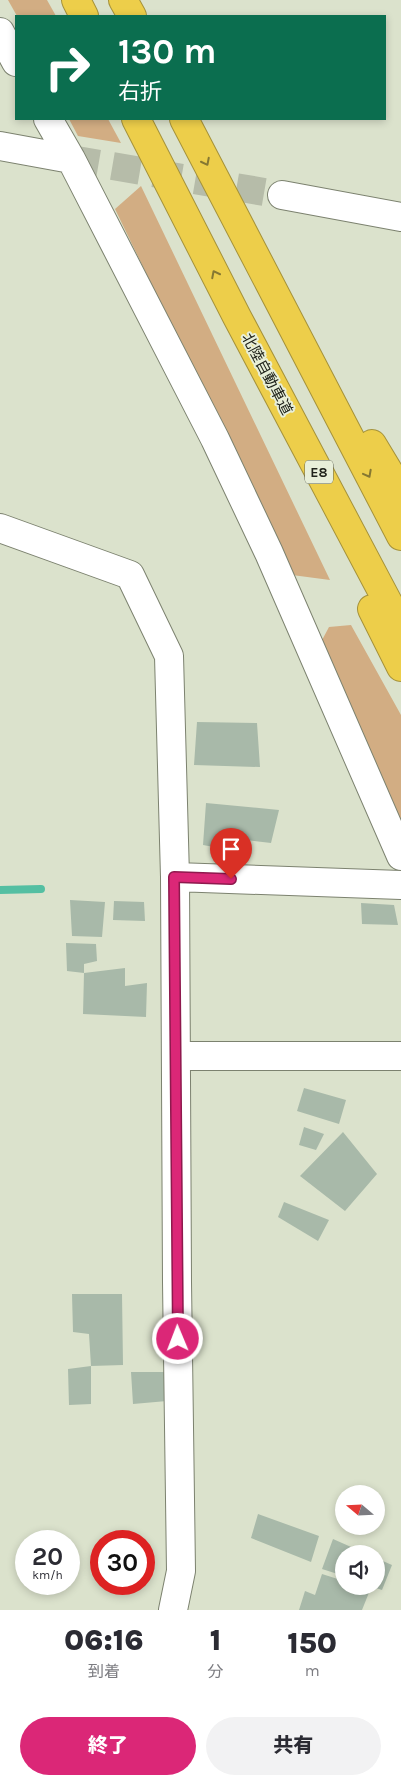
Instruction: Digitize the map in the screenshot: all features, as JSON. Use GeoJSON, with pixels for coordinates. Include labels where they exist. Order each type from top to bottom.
{"type":"FeatureCollection","features":[{"type":"Feature","properties":{"kind":"highway"},"geometry":{"type":"LineString","coordinates":[[76,0],[84,15]]}},
{"type":"Feature","properties":{"kind":"highway"},"geometry":{"type":"LineString","coordinates":[[123,0],[131,15]]}},
{"type":"Feature","properties":{"kind":"highway","name":"北陸自動車道"},"geometry":{"type":"LineString","coordinates":[[137,120],[237,317],[401,628]]}},
{"type":"Feature","properties":{"kind":"highway"},"geometry":{"type":"LineString","coordinates":[[185,120],[401,536]]}},
{"type":"Feature","properties":{"kind":"highway"},"geometry":{"type":"LineString","coordinates":[[241,229],[401,492]]}},
{"type":"Feature","properties":{"kind":"highway"},"geometry":{"type":"LineString","coordinates":[[237,317],[283,424],[401,667]]}},
{"type":"Feature","properties":{"kind":"street"},"geometry":{"type":"LineString","coordinates":[[0,32],[15,60]]}},
{"type":"Feature","properties":{"kind":"street"},"geometry":{"type":"LineString","coordinates":[[49,120],[71,159],[215,439],[269,553],[401,856]]}},
{"type":"Feature","properties":{"kind":"street"},"geometry":{"type":"LineString","coordinates":[[0,146],[71,159]]}},
{"type":"Feature","properties":{"kind":"street"},"geometry":{"type":"LineString","coordinates":[[282,195],[401,217]]}},
{"type":"Feature","properties":{"kind":"street"},"geometry":{"type":"LineString","coordinates":[[0,528],[130,574],[169,656],[174,877],[181,1571],[173,1610]]}},
{"type":"Feature","properties":{"kind":"street"},"geometry":{"type":"LineString","coordinates":[[174,877],[401,885]]}},
{"type":"Feature","properties":{"kind":"street"},"geometry":{"type":"LineString","coordinates":[[176,1056],[401,1056]]}},
{"type":"Feature","properties":{"kind":"shaded area"},"geometry":{"type":"Polygon","coordinates":[[[8,0],[47,0],[55,15],[16,15],[8,0]]]}},
{"type":"Feature","properties":{"kind":"shaded area"},"geometry":{"type":"Polygon","coordinates":[[[70,120],[109,120],[121,143],[78,136],[70,120]]]}},
{"type":"Feature","properties":{"kind":"shaded area"},"geometry":{"type":"Polygon","coordinates":[[[141,186],[330,580],[292,575],[115,209],[141,186]]]}},
{"type":"Feature","properties":{"kind":"shaded area"},"geometry":{"type":"Polygon","coordinates":[[[351,625],[401,715],[401,820],[321,642],[329,627],[351,625]]]}},
{"type":"Feature","properties":{"kind":"building"},"geometry":{"type":"Polygon","coordinates":[[[197,722],[257,723],[260,767],[194,765],[197,722]]]}},
{"type":"Feature","properties":{"kind":"building"},"geometry":{"type":"Polygon","coordinates":[[[206,803],[279,810],[271,843],[247,840],[246,853],[203,845],[206,803]]]}},
{"type":"Feature","properties":{"kind":"building"},"geometry":{"type":"Polygon","coordinates":[[[70,900],[105,902],[102,937],[72,936],[70,900]]]}},
{"type":"Feature","properties":{"kind":"building"},"geometry":{"type":"Polygon","coordinates":[[[114,901],[144,902],[145,921],[113,920],[114,901]]]}},
{"type":"Feature","properties":{"kind":"building"},"geometry":{"type":"Polygon","coordinates":[[[361,903],[394,905],[398,925],[362,924],[361,903]]]}},
{"type":"Feature","properties":{"kind":"building"},"geometry":{"type":"Polygon","coordinates":[[[66,943],[96,944],[97,961],[84,964],[84,973],[67,971],[66,943]]]}},
{"type":"Feature","properties":{"kind":"building"},"geometry":{"type":"Polygon","coordinates":[[[125,968],[125,986],[147,983],[146,1017],[83,1014],[84,973],[125,968]]]}},
{"type":"Feature","properties":{"kind":"building"},"geometry":{"type":"Polygon","coordinates":[[[304,1088],[346,1100],[339,1124],[297,1111],[304,1088]]]}},
{"type":"Feature","properties":{"kind":"building"},"geometry":{"type":"Polygon","coordinates":[[[304,1127],[324,1134],[316,1150],[299,1145],[304,1127]]]}},
{"type":"Feature","properties":{"kind":"building"},"geometry":{"type":"Polygon","coordinates":[[[343,1132],[377,1174],[345,1211],[300,1176],[343,1132]]]}},
{"type":"Feature","properties":{"kind":"building"},"geometry":{"type":"Polygon","coordinates":[[[284,1202],[329,1220],[318,1241],[278,1217],[284,1202]]]}},
{"type":"Feature","properties":{"kind":"building"},"geometry":{"type":"Polygon","coordinates":[[[72,1294],[122,1294],[123,1365],[91,1366],[89,1334],[73,1332],[72,1294]]]}},
{"type":"Feature","properties":{"kind":"building"},"geometry":{"type":"Polygon","coordinates":[[[91,1366],[91,1404],[69,1405],[68,1369],[91,1366]]]}},
{"type":"Feature","properties":{"kind":"building"},"geometry":{"type":"Polygon","coordinates":[[[131,1372],[164,1372],[167,1401],[133,1404],[131,1372]]]}},
{"type":"Feature","properties":{"kind":"building"},"geometry":{"type":"Polygon","coordinates":[[[258,1514],[319,1536],[311,1562],[251,1538],[258,1514]]]}},
{"type":"Feature","properties":{"kind":"building"},"geometry":{"type":"Polygon","coordinates":[[[333,1539],[347,1545],[335,1545],[335,1573],[322,1569],[333,1539]]]}},
{"type":"Feature","properties":{"kind":"building"},"geometry":{"type":"Polygon","coordinates":[[[385,1562],[392,1565],[385,1582],[385,1562]]]}},
{"type":"Feature","properties":{"kind":"building"},"geometry":{"type":"Polygon","coordinates":[[[322,1574],[335,1578],[335,1595],[368,1595],[362,1610],[299,1610],[305,1591],[315,1595],[322,1574]]]}},
{"type":"Feature","properties":{"kind":"waterway"},"geometry":{"type":"LineString","coordinates":[[0,890],[41,889]]}},
{"type":"Feature","properties":{"kind":"tunnel"},"geometry":{"type":"LineString","coordinates":[[71,159],[282,195]]}},
{"type":"Feature","properties":{"kind":"route"},"geometry":{"type":"LineString","coordinates":[[178,1339],[174,877],[231,879]]}}]}
